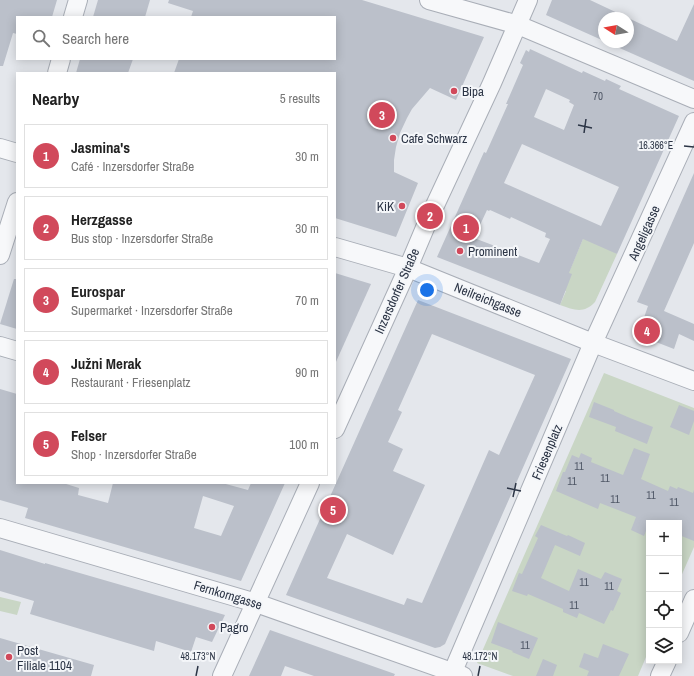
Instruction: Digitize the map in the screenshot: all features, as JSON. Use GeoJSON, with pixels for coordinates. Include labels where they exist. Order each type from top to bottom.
{"type":"FeatureCollection","features":[{"type":"Feature","properties":{"kind":"street"},"geometry":{"type":"LineString","coordinates":[[73,16],[78,0]]}},
{"type":"Feature","properties":{"kind":"street"},"geometry":{"type":"LineString","coordinates":[[429,0],[518,25],[694,99]]}},
{"type":"Feature","properties":{"kind":"street","name":"Inzersdorfer Straße"},"geometry":{"type":"LineString","coordinates":[[336,427],[430,216],[492,83],[528,0]]}},
{"type":"Feature","properties":{"kind":"street"},"geometry":{"type":"LineString","coordinates":[[57,72],[61,60]]}},
{"type":"Feature","properties":{"kind":"street","name":"Angeligasse"},"geometry":{"type":"LineString","coordinates":[[593,343],[694,122]]}},
{"type":"Feature","properties":{"kind":"street"},"geometry":{"type":"LineString","coordinates":[[0,148],[16,153]]}},
{"type":"Feature","properties":{"kind":"street"},"geometry":{"type":"LineString","coordinates":[[0,255],[16,205]]}},
{"type":"Feature","properties":{"kind":"street","name":"Neilreichgasse"},"geometry":{"type":"LineString","coordinates":[[336,247],[408,268],[593,343]]}},
{"type":"Feature","properties":{"kind":"street"},"geometry":{"type":"LineString","coordinates":[[593,343],[694,381]]}},
{"type":"Feature","properties":{"kind":"street","name":"Friesenplatz"},"geometry":{"type":"LineString","coordinates":[[455,675],[593,343]]}},
{"type":"Feature","properties":{"kind":"street"},"geometry":{"type":"LineString","coordinates":[[0,346],[16,351]]}},
{"type":"Feature","properties":{"kind":"street"},"geometry":{"type":"LineString","coordinates":[[222,676],[310,484]]}},
{"type":"Feature","properties":{"kind":"street","name":"Fernkorngasse"},"geometry":{"type":"LineString","coordinates":[[0,528],[256,603],[455,675]]}},
{"type":"Feature","properties":{"kind":"street"},"geometry":{"type":"LineString","coordinates":[[681,628],[694,599]]}},
{"type":"Feature","properties":{"kind":"street"},"geometry":{"type":"LineString","coordinates":[[660,676],[666,664]]}},
{"type":"Feature","properties":{"kind":"green space"},"geometry":{"type":"Polygon","coordinates":[[[585,234],[617,254],[595,302],[583,310],[579,310],[560,305],[566,291],[562,289],[585,234]]]}},
{"type":"Feature","properties":{"kind":"green space"},"geometry":{"type":"Polygon","coordinates":[[[604,373],[694,408],[694,547],[682,574],[682,520],[646,520],[646,657],[638,676],[513,676],[477,663],[604,373]]]}},
{"type":"Feature","properties":{"kind":"green space"},"geometry":{"type":"Polygon","coordinates":[[[0,597],[21,602],[17,615],[0,611],[0,597]]]}},
{"type":"Feature","properties":{"kind":"building"},"geometry":{"type":"Polygon","coordinates":[[[0,0],[57,0],[52,16],[16,16],[16,34],[13,33],[3,66],[0,66],[0,0]]]}},
{"type":"Feature","properties":{"kind":"building"},"geometry":{"type":"Polygon","coordinates":[[[98,0],[150,0],[145,16],[93,16],[98,0]]]}},
{"type":"Feature","properties":{"kind":"building"},"geometry":{"type":"Polygon","coordinates":[[[169,0],[362,0],[484,37],[456,100],[430,88],[412,109],[400,133],[394,160],[394,172],[418,183],[396,237],[336,218],[336,72],[174,72],[179,60],[336,60],[336,16],[191,16],[193,11],[168,3],[169,0]]]}},
{"type":"Feature","properties":{"kind":"building"},"geometry":{"type":"Polygon","coordinates":[[[552,0],[590,0],[615,12],[598,12],[598,38],[546,15],[552,0]]]}},
{"type":"Feature","properties":{"kind":"building"},"geometry":{"type":"Polygon","coordinates":[[[694,4],[694,81],[620,48],[634,48],[634,21],[677,41],[694,4]]]}},
{"type":"Feature","properties":{"kind":"building"},"geometry":{"type":"Polygon","coordinates":[[[530,49],[582,73],[583,71],[605,81],[606,79],[621,86],[619,89],[679,116],[617,254],[583,239],[569,273],[572,274],[560,305],[437,257],[484,152],[486,153],[508,104],[506,104],[523,65],[520,63],[526,50],[529,52],[530,49]],[[546,89],[534,117],[564,130],[574,105],[569,102],[570,100],[546,89]],[[522,144],[504,183],[601,226],[619,187],[522,144]],[[487,210],[474,238],[539,263],[550,239],[545,237],[546,233],[511,217],[510,219],[490,210],[487,210]]]}},
{"type":"Feature","properties":{"kind":"building"},"geometry":{"type":"Polygon","coordinates":[[[80,60],[133,60],[128,72],[76,72],[80,60]]]}},
{"type":"Feature","properties":{"kind":"building"},"geometry":{"type":"Polygon","coordinates":[[[694,173],[694,243],[664,311],[694,324],[694,341],[679,334],[674,349],[638,335],[648,306],[637,302],[694,173]]]}},
{"type":"Feature","properties":{"kind":"building"},"geometry":{"type":"Polygon","coordinates":[[[336,273],[371,284],[336,362],[336,273]]]}},
{"type":"Feature","properties":{"kind":"building"},"geometry":{"type":"Polygon","coordinates":[[[14,279],[16,279],[16,329],[0,324],[14,279]]]}},
{"type":"Feature","properties":{"kind":"building"},"geometry":{"type":"Polygon","coordinates":[[[418,300],[571,359],[445,644],[435,648],[286,595],[418,300]],[[432,334],[398,410],[402,412],[388,442],[403,449],[393,471],[425,485],[393,555],[347,534],[327,578],[404,605],[407,598],[422,603],[489,450],[499,455],[535,375],[432,334]]]}},
{"type":"Feature","properties":{"kind":"building"},"geometry":{"type":"Polygon","coordinates":[[[0,389],[16,394],[16,484],[66,484],[79,488],[78,495],[108,503],[113,484],[226,484],[248,490],[251,484],[285,484],[241,581],[25,518],[28,508],[0,500],[0,389]],[[203,496],[194,528],[221,536],[234,506],[203,496]]]}},
{"type":"Feature","properties":{"kind":"building"},"geometry":{"type":"Polygon","coordinates":[[[594,402],[653,427],[647,444],[615,431],[616,427],[589,417],[594,402]]]}},
{"type":"Feature","properties":{"kind":"building"},"geometry":{"type":"Polygon","coordinates":[[[679,405],[694,411],[694,421],[689,435],[670,427],[679,405]]]}},
{"type":"Feature","properties":{"kind":"building"},"geometry":{"type":"Polygon","coordinates":[[[634,448],[650,454],[641,479],[668,491],[670,486],[677,489],[678,487],[693,493],[694,490],[694,541],[682,536],[682,520],[646,520],[646,531],[644,536],[631,530],[636,517],[600,503],[598,509],[556,491],[563,472],[565,472],[572,455],[579,458],[581,453],[592,458],[591,462],[623,475],[634,448]]]}},
{"type":"Feature","properties":{"kind":"building"},"geometry":{"type":"Polygon","coordinates":[[[541,525],[585,543],[580,556],[555,545],[541,578],[569,591],[578,569],[601,579],[605,572],[622,579],[617,591],[621,593],[613,611],[611,610],[604,624],[579,613],[577,618],[563,612],[563,609],[528,594],[527,596],[512,591],[519,573],[522,574],[538,538],[535,536],[541,525]]]}},
{"type":"Feature","properties":{"kind":"building"},"geometry":{"type":"Polygon","coordinates":[[[0,550],[225,615],[212,642],[196,637],[191,652],[156,641],[154,651],[30,614],[34,601],[0,591],[0,550]]]}},
{"type":"Feature","properties":{"kind":"building"},"geometry":{"type":"Polygon","coordinates":[[[498,622],[538,638],[529,659],[491,643],[498,622]]]}},
{"type":"Feature","properties":{"kind":"building"},"geometry":{"type":"Polygon","coordinates":[[[270,630],[395,674],[394,676],[314,676],[285,666],[281,676],[249,676],[270,630]]]}},
{"type":"Feature","properties":{"kind":"building"},"geometry":{"type":"Polygon","coordinates":[[[0,638],[94,665],[91,676],[0,676],[0,638]]]}},
{"type":"Feature","properties":{"kind":"building"},"geometry":{"type":"Polygon","coordinates":[[[603,644],[629,654],[619,676],[587,676],[589,671],[579,667],[584,653],[598,658],[603,644]]]}},
{"type":"Feature","properties":{"kind":"building"},"geometry":{"type":"Polygon","coordinates":[[[543,659],[557,665],[553,676],[536,676],[543,659]]]}},
{"type":"Feature","properties":{"kind":"place","name":"Bipa"},"geometry":{"type":"Point","coordinates":[454,91]}},
{"type":"Feature","properties":{"kind":"place","name":"Eurospar"},"geometry":{"type":"Point","coordinates":[382,115]}},
{"type":"Feature","properties":{"kind":"place","name":"Cafe Schwarz"},"geometry":{"type":"Point","coordinates":[393,138]}},
{"type":"Feature","properties":{"kind":"place","name":"KiK"},"geometry":{"type":"Point","coordinates":[402,206]}},
{"type":"Feature","properties":{"kind":"place","name":"Herzgasse"},"geometry":{"type":"Point","coordinates":[430,216]}},
{"type":"Feature","properties":{"kind":"place","name":"Jasmina's"},"geometry":{"type":"Point","coordinates":[466,228]}},
{"type":"Feature","properties":{"kind":"place","name":"Prominent"},"geometry":{"type":"Point","coordinates":[460,251]}},
{"type":"Feature","properties":{"kind":"place","name":"Južni Merak"},"geometry":{"type":"Point","coordinates":[647,331]}},
{"type":"Feature","properties":{"kind":"place","name":"Felser"},"geometry":{"type":"Point","coordinates":[333,510]}},
{"type":"Feature","properties":{"kind":"place","name":"Pagro"},"geometry":{"type":"Point","coordinates":[212,627]}},
{"type":"Feature","properties":{"kind":"place","name":"Post Filiale 1104"},"geometry":{"type":"Point","coordinates":[9,657]}}]}
